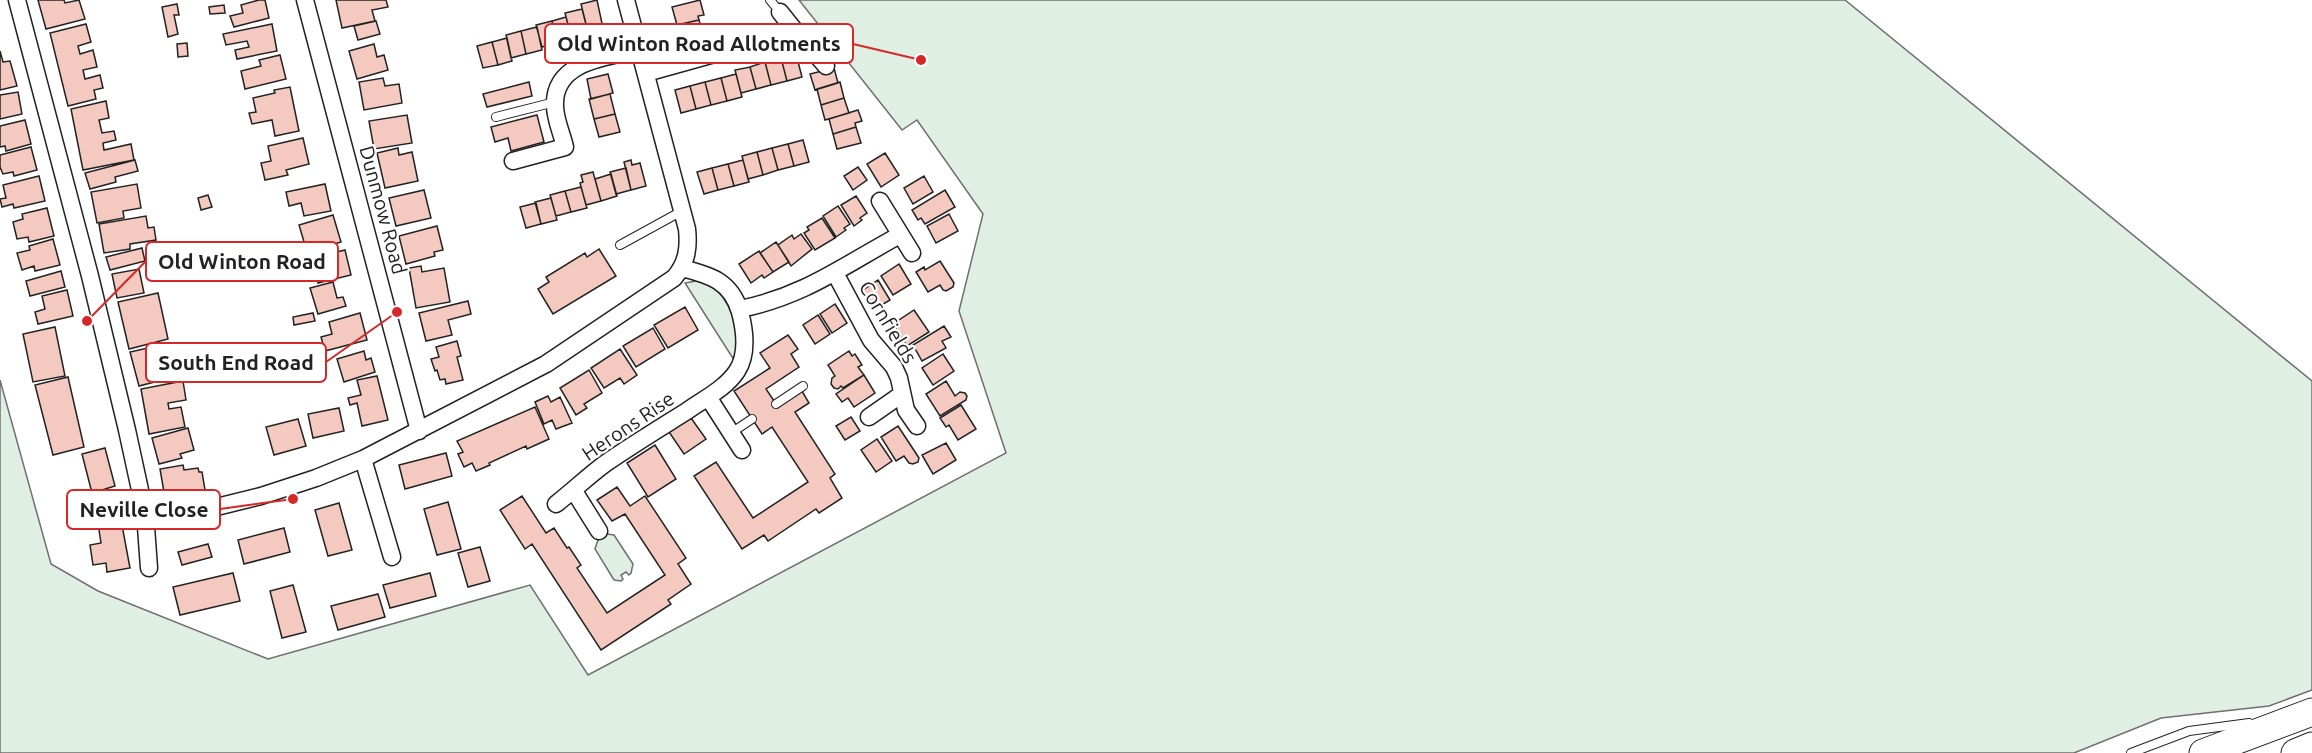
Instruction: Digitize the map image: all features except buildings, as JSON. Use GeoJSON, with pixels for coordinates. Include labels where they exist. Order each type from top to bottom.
{"type":"FeatureCollection","features":[{"type":"Feature","properties":{"kind":"highway"},"geometry":{"type":"LineString","coordinates":[[2203,753],[2306,714]]}},
{"type":"Feature","properties":{"kind":"highway"},"geometry":{"type":"LineString","coordinates":[[2295,753],[2312,746]]}},
{"type":"Feature","properties":{"kind":"street"},"geometry":{"type":"LineString","coordinates":[[17,0],[92,286],[145,513],[149,568]]}},
{"type":"Feature","properties":{"kind":"street","name":"Dunmow Road"},"geometry":{"type":"LineString","coordinates":[[305,0],[419,430]]}},
{"type":"Feature","properties":{"kind":"street"},"geometry":{"type":"LineString","coordinates":[[145,513],[156,519],[226,505],[300,483],[363,459],[546,364],[669,283],[686,260],[688,241],[626,0]]}},
{"type":"Feature","properties":{"kind":"street"},"geometry":{"type":"LineString","coordinates":[[775,6],[826,66]]}},
{"type":"Feature","properties":{"kind":"street"},"geometry":{"type":"LineString","coordinates":[[646,73],[775,37],[792,27]]}},
{"type":"Feature","properties":{"kind":"street"},"geometry":{"type":"LineString","coordinates":[[513,161],[565,147],[555,102],[562,81],[571,70],[586,63],[639,50]]}},
{"type":"Feature","properties":{"kind":"street"},"geometry":{"type":"LineString","coordinates":[[880,201],[912,253]]}},
{"type":"Feature","properties":{"kind":"street","name":"Cornfields"},"geometry":{"type":"LineString","coordinates":[[740,309],[794,294],[900,234]]}},
{"type":"Feature","properties":{"kind":"street","name":"Herons Rise"},"geometry":{"type":"LineString","coordinates":[[556,504],[604,464],[708,397],[727,382],[741,364],[745,345],[740,309],[725,285],[716,278],[682,268]]}},
{"type":"Feature","properties":{"kind":"street","name":"Cornfields"},"geometry":{"type":"LineString","coordinates":[[834,273],[871,340],[894,367],[899,378],[906,410],[917,426]]}},
{"type":"Feature","properties":{"kind":"street","name":"Cornfields"},"geometry":{"type":"LineString","coordinates":[[869,417],[902,394]]}},
{"type":"Feature","properties":{"kind":"street"},"geometry":{"type":"LineString","coordinates":[[708,397],[742,450]]}},
{"type":"Feature","properties":{"kind":"street"},"geometry":{"type":"LineString","coordinates":[[363,459],[392,557]]}},
{"type":"Feature","properties":{"kind":"street"},"geometry":{"type":"LineString","coordinates":[[574,491],[599,531]]}},
{"type":"Feature","properties":{"kind":"lane"},"geometry":{"type":"LineString","coordinates":[[496,117],[555,102]]}},
{"type":"Feature","properties":{"kind":"lane"},"geometry":{"type":"LineString","coordinates":[[620,245],[682,211]]}},
{"type":"Feature","properties":{"kind":"lane"},"geometry":{"type":"LineString","coordinates":[[776,404],[803,386]]}},
{"type":"Feature","properties":{"kind":"lane"},"geometry":{"type":"LineString","coordinates":[[731,433],[753,420]]}},
{"type":"Feature","properties":{"kind":"lane"},"geometry":{"type":"LineString","coordinates":[[2131,753],[2189,731],[2306,714]]}},
{"type":"Feature","properties":{"kind":"green space"},"geometry":{"type":"Polygon","coordinates":[[[799,0],[1845,0],[2312,381],[2312,690],[2269,706],[2161,718],[2074,753],[0,753],[0,380],[51,564],[98,591],[268,659],[530,585],[588,675],[1006,453],[959,311],[983,214],[917,120],[902,130],[799,0]]]}},
{"type":"Feature","properties":{"kind":"green space"},"geometry":{"type":"Polygon","coordinates":[[[696,281],[718,292],[731,312],[736,336],[734,360],[685,283],[696,281]]]}},
{"type":"Feature","properties":{"kind":"green space"},"geometry":{"type":"Polygon","coordinates":[[[607,534],[614,535],[633,564],[631,573],[629,575],[626,572],[621,575],[623,579],[621,581],[614,580],[595,549],[598,540],[607,534]]]}},
{"type":"Feature","properties":{"kind":"place","name":"Old Winton Road Allotments"},"geometry":{"type":"Point","coordinates":[921,60]}},
{"type":"Feature","properties":{"kind":"place","name":"South End Road"},"geometry":{"type":"Point","coordinates":[397,312]}},
{"type":"Feature","properties":{"kind":"place","name":"Old Winton Road"},"geometry":{"type":"Point","coordinates":[87,321]}},
{"type":"Feature","properties":{"kind":"place","name":"Neville Close"},"geometry":{"type":"Point","coordinates":[293,499]}}]}
